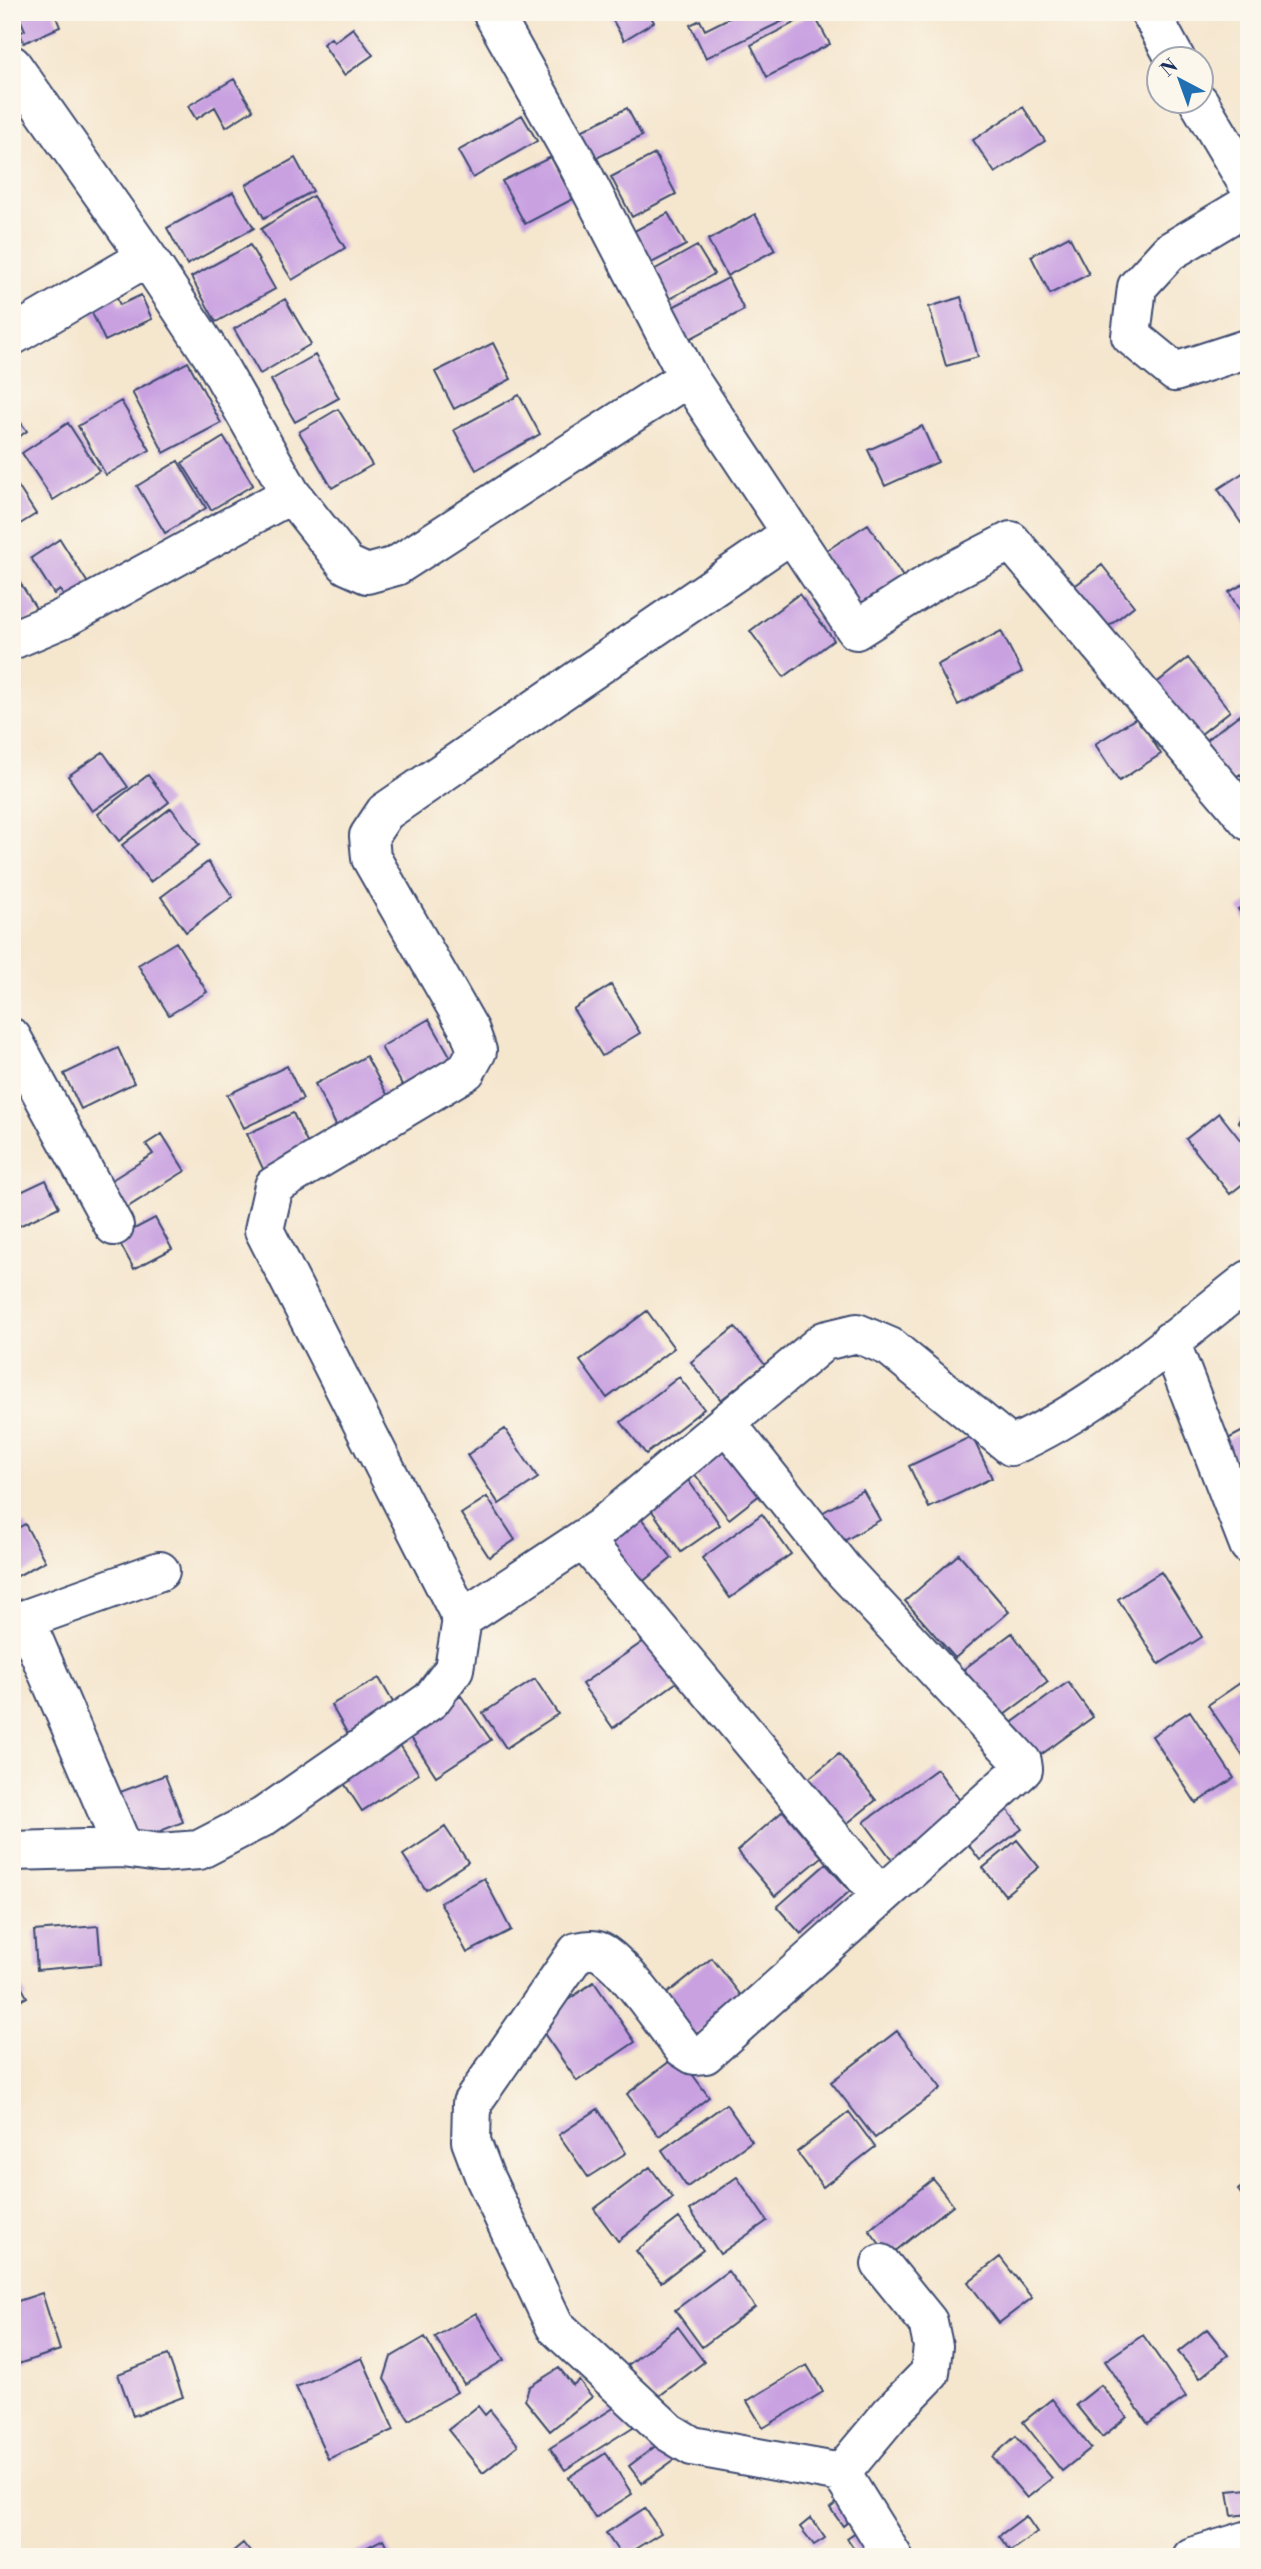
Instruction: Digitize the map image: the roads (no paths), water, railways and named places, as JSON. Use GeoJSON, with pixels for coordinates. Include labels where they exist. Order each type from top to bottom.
{"type":"FeatureCollection","features":[{"type":"Feature","properties":{"kind":"street"},"geometry":{"type":"LineString","coordinates":[[492,12],[575,159],[688,377],[856,630],[933,581],[1011,541],[1249,821]]}},
{"type":"Feature","properties":{"kind":"street"},"geometry":{"type":"LineString","coordinates":[[1150,12],[1168,46]]}},
{"type":"Feature","properties":{"kind":"street"},"geometry":{"type":"LineString","coordinates":[[12,65],[147,257],[215,360],[291,494],[347,565],[367,575],[396,566],[688,377]]}},
{"type":"Feature","properties":{"kind":"street"},"geometry":{"type":"LineString","coordinates":[[1215,116],[1236,134],[1249,186]]}},
{"type":"Feature","properties":{"kind":"street"},"geometry":{"type":"LineString","coordinates":[[1249,204],[1168,252],[1137,288],[1131,336],[1175,372],[1249,348]]}},
{"type":"Feature","properties":{"kind":"street"},"geometry":{"type":"LineString","coordinates":[[12,336],[147,257]]}},
{"type":"Feature","properties":{"kind":"street"},"geometry":{"type":"LineString","coordinates":[[12,640],[62,619],[291,494]]}},
{"type":"Feature","properties":{"kind":"street"},"geometry":{"type":"LineString","coordinates":[[12,1851],[123,1848],[160,1853],[199,1850],[263,1817],[355,1756],[431,1700],[453,1669],[463,1619],[264,1230],[274,1186],[467,1071],[477,1051],[470,1031],[371,858],[369,836],[385,812],[792,533]]}},
{"type":"Feature","properties":{"kind":"street"},"geometry":{"type":"LineString","coordinates":[[12,1038],[114,1226]]}},
{"type":"Feature","properties":{"kind":"street"},"geometry":{"type":"LineString","coordinates":[[463,1619],[583,1539],[727,1424],[824,1341],[857,1333],[890,1347],[1011,1446],[1048,1429],[1249,1280]]}},
{"type":"Feature","properties":{"kind":"street"},"geometry":{"type":"LineString","coordinates":[[1170,1341],[1249,1545]]}},
{"type":"Feature","properties":{"kind":"street"},"geometry":{"type":"LineString","coordinates":[[727,1424],[843,1570],[1022,1762],[1023,1769],[705,2054],[694,2055],[683,2048],[632,1983],[603,1953],[590,1949],[577,1952],[472,2103],[471,2141],[485,2178],[555,2326],[669,2432],[692,2446],[841,2473],[893,2557]]}},
{"type":"Feature","properties":{"kind":"street"},"geometry":{"type":"LineString","coordinates":[[583,1539],[881,1896]]}},
{"type":"Feature","properties":{"kind":"street"},"geometry":{"type":"LineString","coordinates":[[123,1848],[18,1622],[160,1571]]}},
{"type":"Feature","properties":{"kind":"street"},"geometry":{"type":"LineString","coordinates":[[841,2473],[891,2413],[930,2373],[933,2346],[928,2322],[881,2263]]}},
{"type":"Feature","properties":{"kind":"street"},"geometry":{"type":"LineString","coordinates":[[1203,2555],[1249,2540]]}}]}
